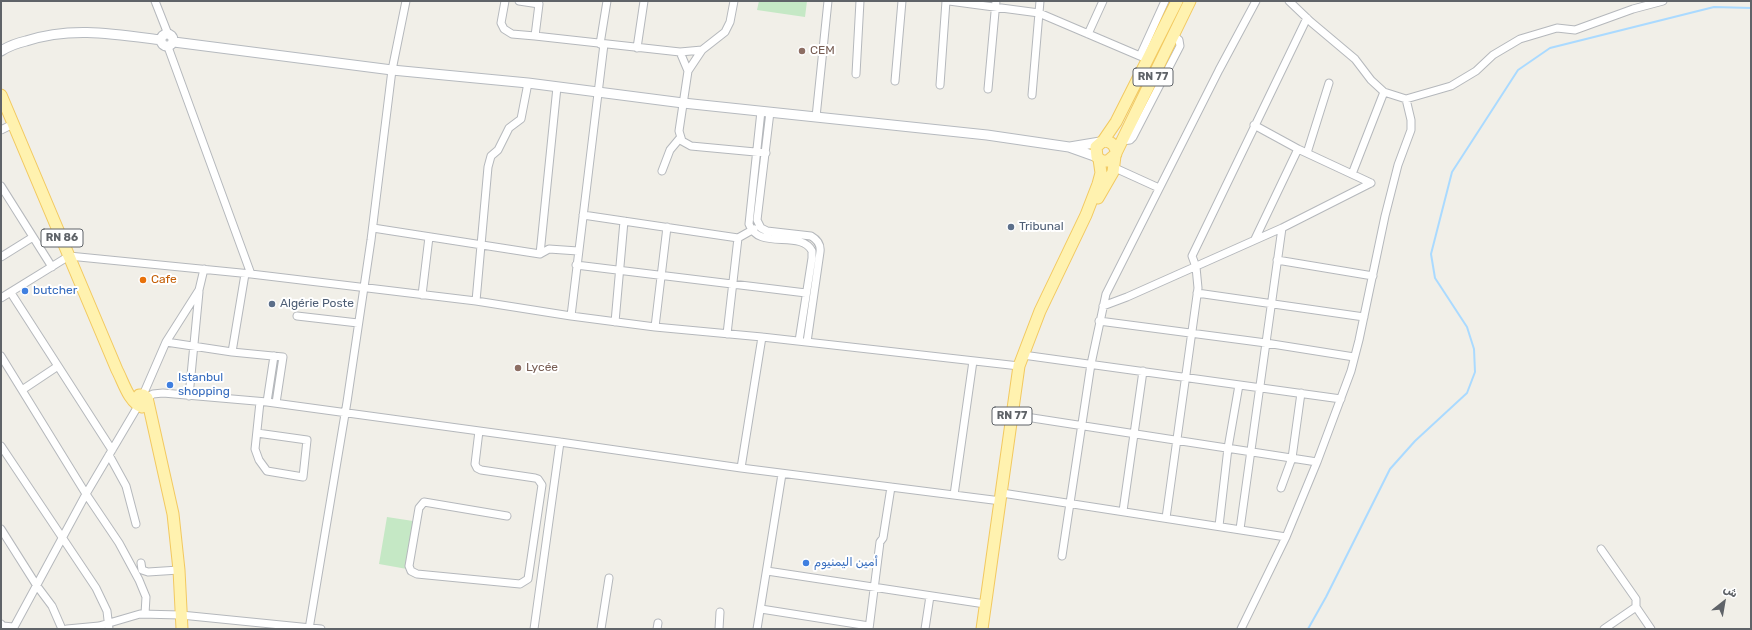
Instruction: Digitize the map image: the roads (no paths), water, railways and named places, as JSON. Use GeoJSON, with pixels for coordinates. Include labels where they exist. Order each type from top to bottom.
{"type":"FeatureCollection","features":[{"type":"Feature","properties":{"kind":"main road","name":"RN 77"},"geometry":{"type":"LineString","coordinates":[[1102,142],[1116,122],[1144,57],[1177,1]]}},
{"type":"Feature","properties":{"kind":"main road","name":"RN 77"},"geometry":{"type":"LineString","coordinates":[[1086,215],[1105,188],[1115,168],[1115,154],[1190,1]]}},
{"type":"Feature","properties":{"kind":"main road"},"geometry":{"type":"LineString","coordinates":[[3,48],[51,34],[76,31],[164,37],[173,38],[171,44],[392,70],[528,83],[683,103],[987,135],[1069,147],[1108,162],[1115,154],[1113,144],[1102,142],[1069,147]]}},
{"type":"Feature","properties":{"kind":"main road","name":"RN 86"},"geometry":{"type":"LineString","coordinates":[[1,95],[114,365],[123,381],[142,401],[154,432],[173,514],[179,570],[182,629]]}},
{"type":"Feature","properties":{"kind":"main road"},"geometry":{"type":"LineString","coordinates":[[1098,158],[1096,147],[1102,142]]}},
{"type":"Feature","properties":{"kind":"main road","name":"RN 77"},"geometry":{"type":"LineString","coordinates":[[982,629],[1019,366],[1040,311],[1086,215],[1101,176],[1098,158]]}},
{"type":"Feature","properties":{"kind":"street"},"geometry":{"type":"LineString","coordinates":[[156,1],[164,37]]}},
{"type":"Feature","properties":{"kind":"street"},"geometry":{"type":"LineString","coordinates":[[309,628],[364,288],[392,70],[406,1]]}},
{"type":"Feature","properties":{"kind":"street"},"geometry":{"type":"LineString","coordinates":[[505,1],[501,23],[504,29],[512,34],[680,52],[702,50]]}},
{"type":"Feature","properties":{"kind":"street"},"geometry":{"type":"LineString","coordinates":[[519,1],[540,3],[535,36]]}},
{"type":"Feature","properties":{"kind":"street"},"geometry":{"type":"LineString","coordinates":[[571,316],[598,93],[607,1]]}},
{"type":"Feature","properties":{"kind":"street"},"geometry":{"type":"LineString","coordinates":[[637,48],[644,1]]}},
{"type":"Feature","properties":{"kind":"street"},"geometry":{"type":"LineString","coordinates":[[734,1],[730,22],[725,32],[702,50],[688,71],[679,131],[680,138],[688,145],[766,153]]}},
{"type":"Feature","properties":{"kind":"street"},"geometry":{"type":"LineString","coordinates":[[816,117],[828,1]]}},
{"type":"Feature","properties":{"kind":"street"},"geometry":{"type":"LineString","coordinates":[[856,74],[860,1]]}},
{"type":"Feature","properties":{"kind":"street"},"geometry":{"type":"LineString","coordinates":[[895,81],[902,1]]}},
{"type":"Feature","properties":{"kind":"street"},"geometry":{"type":"LineString","coordinates":[[940,85],[946,1]]}},
{"type":"Feature","properties":{"kind":"street"},"geometry":{"type":"LineString","coordinates":[[949,1],[996,4],[1039,13],[1144,57],[1165,1]]}},
{"type":"Feature","properties":{"kind":"street"},"geometry":{"type":"LineString","coordinates":[[1032,95],[1040,1]]}},
{"type":"Feature","properties":{"kind":"street"},"geometry":{"type":"LineString","coordinates":[[1039,13],[1044,1]]}},
{"type":"Feature","properties":{"kind":"street"},"geometry":{"type":"LineString","coordinates":[[1088,34],[1103,1]]}},
{"type":"Feature","properties":{"kind":"street"},"geometry":{"type":"LineString","coordinates":[[1062,556],[1091,364],[1106,294],[1219,70],[1256,1]]}},
{"type":"Feature","properties":{"kind":"street"},"geometry":{"type":"LineString","coordinates":[[1290,1],[1307,18],[1355,59],[1371,80],[1384,92],[1406,99],[1451,86],[1520,39],[1557,28],[1576,30],[1632,9],[1663,1]]}},
{"type":"Feature","properties":{"kind":"street"},"geometry":{"type":"LineString","coordinates":[[988,89],[996,4]]}},
{"type":"Feature","properties":{"kind":"street"},"geometry":{"type":"LineString","coordinates":[[1166,518],[1197,293],[1196,267],[1192,256],[1254,124],[1307,18]]}},
{"type":"Feature","properties":{"kind":"street"},"geometry":{"type":"LineString","coordinates":[[171,44],[248,274],[232,352]]}},
{"type":"Feature","properties":{"kind":"street"},"geometry":{"type":"LineString","coordinates":[[680,52],[688,71]]}},
{"type":"Feature","properties":{"kind":"street"},"geometry":{"type":"LineString","coordinates":[[1307,153],[1329,82]]}},
{"type":"Feature","properties":{"kind":"street"},"geometry":{"type":"LineString","coordinates":[[476,301],[488,167],[491,156],[498,150],[509,128],[521,119],[528,83]]}},
{"type":"Feature","properties":{"kind":"street"},"geometry":{"type":"LineString","coordinates":[[540,254],[558,87]]}},
{"type":"Feature","properties":{"kind":"street"},"geometry":{"type":"LineString","coordinates":[[1352,174],[1384,92]]}},
{"type":"Feature","properties":{"kind":"street"},"geometry":{"type":"LineString","coordinates":[[1241,629],[1286,537],[1341,399],[1364,317],[1385,216],[1398,165],[1411,130],[1411,120],[1406,99]]}},
{"type":"Feature","properties":{"kind":"street"},"geometry":{"type":"LineString","coordinates":[[761,111],[748,217],[749,224],[752,231],[761,237],[804,243],[810,247],[813,254],[806,293],[803,342]]}},
{"type":"Feature","properties":{"kind":"street"},"geometry":{"type":"LineString","coordinates":[[770,112],[757,216],[759,225],[767,231],[811,236],[820,244],[820,252],[803,342]]}},
{"type":"Feature","properties":{"kind":"street"},"geometry":{"type":"LineString","coordinates":[[1,130],[13,124]]}},
{"type":"Feature","properties":{"kind":"street"},"geometry":{"type":"LineString","coordinates":[[1103,306],[1196,267],[1282,228],[1371,182],[1298,149],[1254,124]]}},
{"type":"Feature","properties":{"kind":"street"},"geometry":{"type":"LineString","coordinates":[[662,171],[670,150],[680,138]]}},
{"type":"Feature","properties":{"kind":"street"},"geometry":{"type":"LineString","coordinates":[[1255,239],[1298,149]]}},
{"type":"Feature","properties":{"kind":"street"},"geometry":{"type":"LineString","coordinates":[[1115,168],[1159,188]]}},
{"type":"Feature","properties":{"kind":"street"},"geometry":{"type":"LineString","coordinates":[[1,186],[52,267]]}},
{"type":"Feature","properties":{"kind":"street"},"geometry":{"type":"LineString","coordinates":[[583,215],[738,238],[752,231],[759,225]]}},
{"type":"Feature","properties":{"kind":"street"},"geometry":{"type":"LineString","coordinates":[[615,322],[624,221]]}},
{"type":"Feature","properties":{"kind":"street"},"geometry":{"type":"LineString","coordinates":[[655,327],[667,227]]}},
{"type":"Feature","properties":{"kind":"street"},"geometry":{"type":"LineString","coordinates":[[372,228],[540,254],[549,249],[578,251]]}},
{"type":"Feature","properties":{"kind":"street"},"geometry":{"type":"LineString","coordinates":[[1240,529],[1282,228]]}},
{"type":"Feature","properties":{"kind":"street"},"geometry":{"type":"LineString","coordinates":[[1,257],[33,237]]}},
{"type":"Feature","properties":{"kind":"street"},"geometry":{"type":"LineString","coordinates":[[422,295],[429,237]]}},
{"type":"Feature","properties":{"kind":"street"},"geometry":{"type":"LineString","coordinates":[[727,334],[738,238]]}},
{"type":"Feature","properties":{"kind":"street"},"geometry":{"type":"LineString","coordinates":[[1,298],[69,256],[115,262],[204,269],[476,301],[655,327],[762,337],[1019,366]]}},
{"type":"Feature","properties":{"kind":"street"},"geometry":{"type":"LineString","coordinates":[[1277,260],[1373,276]]}},
{"type":"Feature","properties":{"kind":"street"},"geometry":{"type":"LineString","coordinates":[[576,265],[806,293]]}},
{"type":"Feature","properties":{"kind":"street"},"geometry":{"type":"LineString","coordinates":[[189,396],[193,346],[204,269]]}},
{"type":"Feature","properties":{"kind":"street"},"geometry":{"type":"LineString","coordinates":[[2,625],[13,628],[86,494],[142,401],[166,342],[200,290]]}},
{"type":"Feature","properties":{"kind":"street"},"geometry":{"type":"LineString","coordinates":[[11,293],[58,366],[110,453],[126,486],[136,524]]}},
{"type":"Feature","properties":{"kind":"street"},"geometry":{"type":"LineString","coordinates":[[1197,293],[1364,317]]}},
{"type":"Feature","properties":{"kind":"street"},"geometry":{"type":"LineString","coordinates":[[297,316],[358,323]]}},
{"type":"Feature","properties":{"kind":"street"},"geometry":{"type":"LineString","coordinates":[[1099,322],[1266,343],[1354,357]]}},
{"type":"Feature","properties":{"kind":"street"},"geometry":{"type":"LineString","coordinates":[[741,468],[762,337]]}},
{"type":"Feature","properties":{"kind":"street"},"geometry":{"type":"LineString","coordinates":[[166,342],[232,352],[283,357],[276,404]]}},
{"type":"Feature","properties":{"kind":"street"},"geometry":{"type":"LineString","coordinates":[[1023,355],[1341,399]]}},
{"type":"Feature","properties":{"kind":"street"},"geometry":{"type":"LineString","coordinates":[[1,356],[118,543],[139,580],[146,596],[145,614]]}},
{"type":"Feature","properties":{"kind":"street"},"geometry":{"type":"LineString","coordinates":[[257,434],[307,440],[303,477],[267,471],[259,460],[255,449],[257,434],[274,356]]}},
{"type":"Feature","properties":{"kind":"street"},"geometry":{"type":"LineString","coordinates":[[954,495],[973,361]]}},
{"type":"Feature","properties":{"kind":"street"},"geometry":{"type":"LineString","coordinates":[[22,390],[58,366]]}},
{"type":"Feature","properties":{"kind":"street"},"geometry":{"type":"LineString","coordinates":[[1123,511],[1143,371]]}},
{"type":"Feature","properties":{"kind":"street"},"geometry":{"type":"LineString","coordinates":[[1219,526],[1228,448],[1239,385]]}},
{"type":"Feature","properties":{"kind":"street"},"geometry":{"type":"LineString","coordinates":[[142,401],[160,393],[264,402],[782,474],[954,495],[1001,497],[1070,503],[1286,537]]}},
{"type":"Feature","properties":{"kind":"street"},"geometry":{"type":"LineString","coordinates":[[1281,488],[1292,458],[1301,393]]}},
{"type":"Feature","properties":{"kind":"street"},"geometry":{"type":"LineString","coordinates":[[1013,415],[1317,462]]}},
{"type":"Feature","properties":{"kind":"street"},"geometry":{"type":"LineString","coordinates":[[479,431],[475,464],[477,468],[535,478],[541,482],[542,485],[528,579],[520,584],[417,574],[411,571],[410,566],[419,508],[424,502],[507,516]]}},
{"type":"Feature","properties":{"kind":"street"},"geometry":{"type":"LineString","coordinates":[[534,629],[560,442]]}},
{"type":"Feature","properties":{"kind":"street"},"geometry":{"type":"LineString","coordinates":[[1,446],[96,588],[107,611],[109,626]]}},
{"type":"Feature","properties":{"kind":"street"},"geometry":{"type":"LineString","coordinates":[[757,629],[782,474]]}},
{"type":"Feature","properties":{"kind":"street"},"geometry":{"type":"LineString","coordinates":[[761,610],[869,628],[880,542],[883,538],[891,487]]}},
{"type":"Feature","properties":{"kind":"street"},"geometry":{"type":"LineString","coordinates":[[1,529],[37,586],[52,606],[62,629]]}},
{"type":"Feature","properties":{"kind":"street"},"geometry":{"type":"LineString","coordinates":[[1601,549],[1636,599],[1636,608],[1651,629]]}},
{"type":"Feature","properties":{"kind":"street"},"geometry":{"type":"LineString","coordinates":[[141,562],[142,570],[148,572],[179,570]]}},
{"type":"Feature","properties":{"kind":"street"},"geometry":{"type":"LineString","coordinates":[[767,571],[985,604]]}},
{"type":"Feature","properties":{"kind":"street"},"geometry":{"type":"LineString","coordinates":[[600,629],[609,578]]}},
{"type":"Feature","properties":{"kind":"street"},"geometry":{"type":"LineString","coordinates":[[925,629],[930,596]]}},
{"type":"Feature","properties":{"kind":"street"},"geometry":{"type":"LineString","coordinates":[[1604,629],[1636,608]]}},
{"type":"Feature","properties":{"kind":"street"},"geometry":{"type":"LineString","coordinates":[[719,629],[720,612]]}},
{"type":"Feature","properties":{"kind":"street"},"geometry":{"type":"LineString","coordinates":[[68,629],[109,626],[140,614],[145,614],[181,615],[321,629]]}},
{"type":"Feature","properties":{"kind":"waterway"},"geometry":{"type":"LineString","coordinates":[[1308,629],[1326,597],[1390,469],[1415,441],[1467,393],[1475,372],[1474,349],[1467,327],[1435,278],[1431,254],[1452,172],[1518,70],[1550,48],[1714,7],[1751,8]]}},
{"type":"Feature","properties":{"kind":"place","name":"CEM"},"geometry":{"type":"Point","coordinates":[802,51]}},
{"type":"Feature","properties":{"kind":"place","name":"Tribunal"},"geometry":{"type":"Point","coordinates":[1011,227]}},
{"type":"Feature","properties":{"kind":"place","name":"Cafe"},"geometry":{"type":"Point","coordinates":[143,280]}},
{"type":"Feature","properties":{"kind":"place","name":"butcher"},"geometry":{"type":"Point","coordinates":[25,291]}},
{"type":"Feature","properties":{"kind":"place","name":"Algérie Poste"},"geometry":{"type":"Point","coordinates":[272,304]}},
{"type":"Feature","properties":{"kind":"place","name":"Lycée"},"geometry":{"type":"Point","coordinates":[518,368]}},
{"type":"Feature","properties":{"kind":"place","name":"Istanbul shopping"},"geometry":{"type":"Point","coordinates":[170,385]}},
{"type":"Feature","properties":{"kind":"place","name":"أمين اليمنيوم"},"geometry":{"type":"Point","coordinates":[806,563]}}]}
